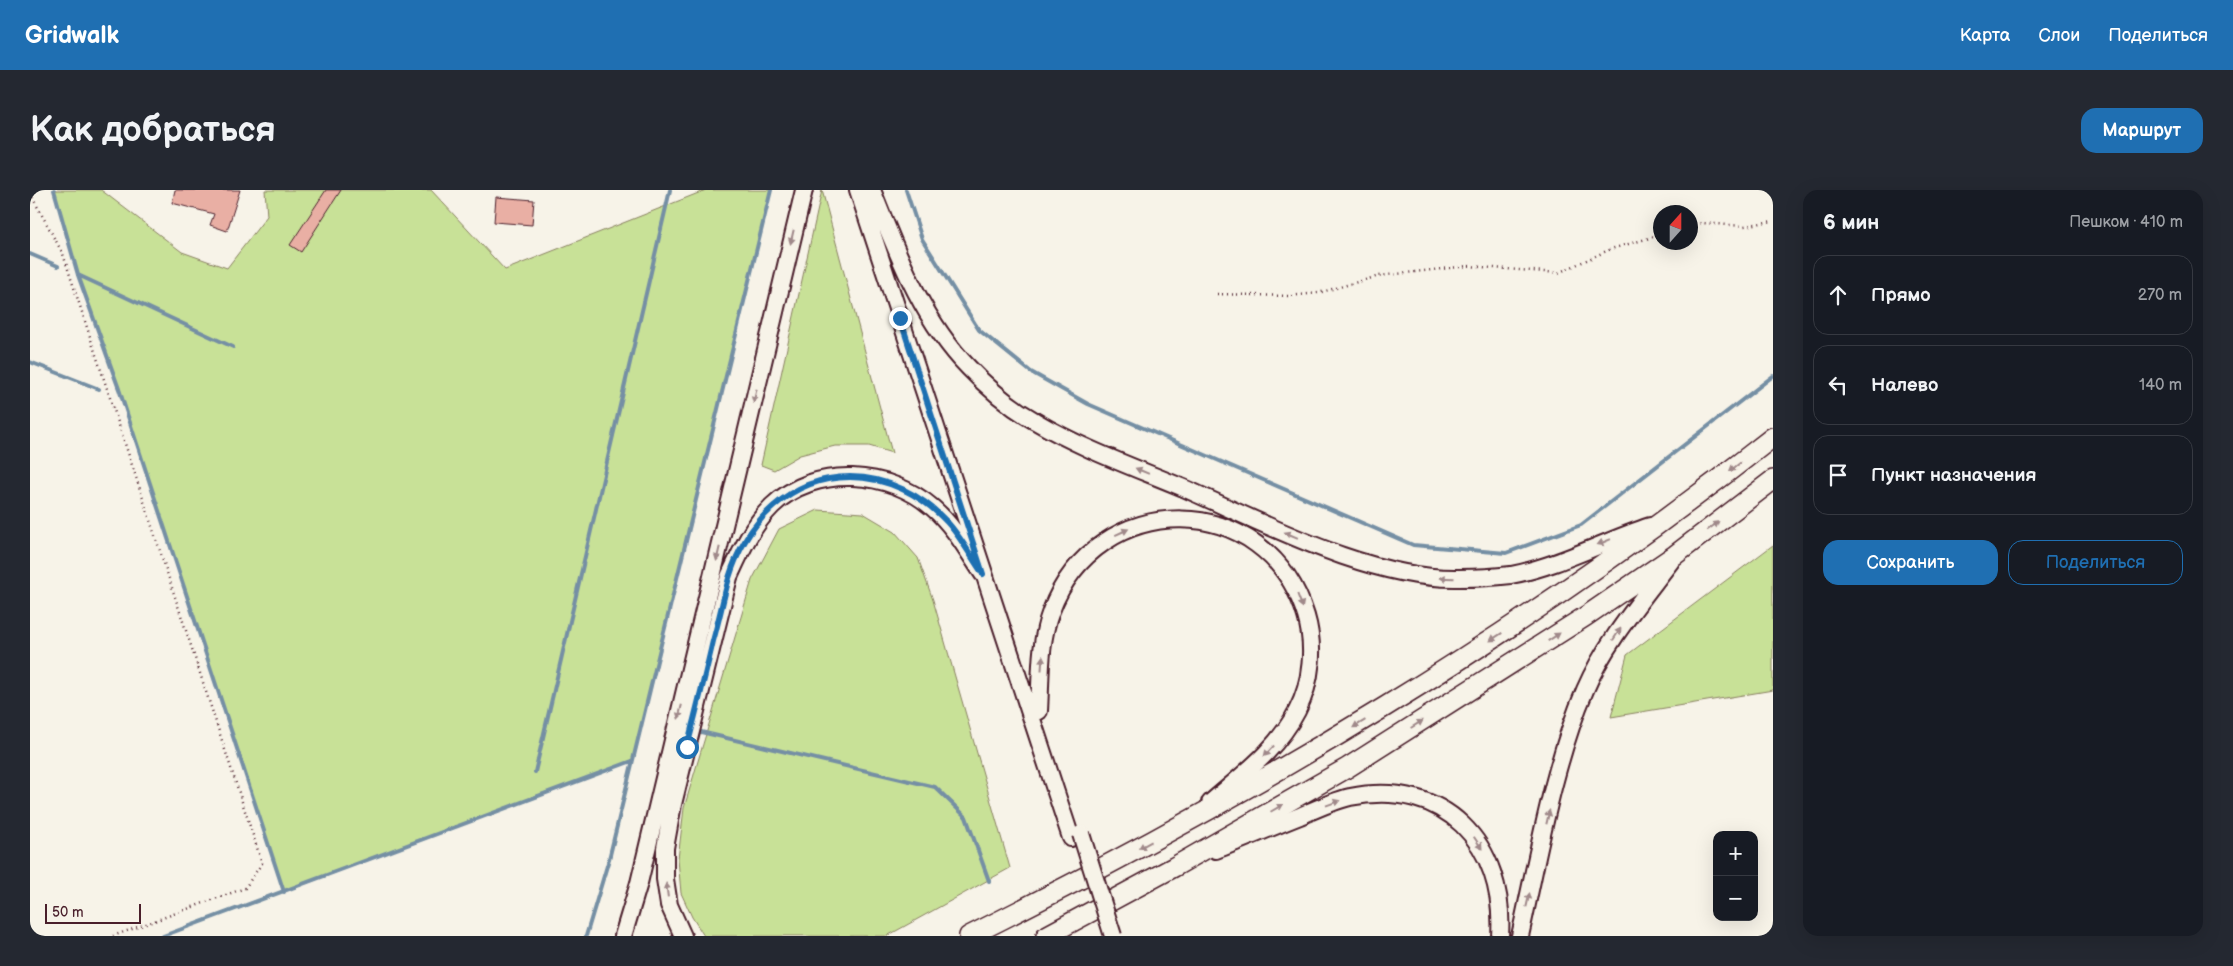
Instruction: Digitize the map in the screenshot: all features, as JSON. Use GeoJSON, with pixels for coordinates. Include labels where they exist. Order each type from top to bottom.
{"type":"FeatureCollection","features":[{"type":"Feature","properties":{"kind":"highway"},"geometry":{"type":"LineString","coordinates":[[971,934],[1188,822],[1327,743],[1414,690],[1568,589],[1666,520],[1773,437]]}},
{"type":"Feature","properties":{"kind":"highway"},"geometry":{"type":"LineString","coordinates":[[1046,936],[1174,868],[1347,768],[1528,654],[1675,555],[1773,480]]}},
{"type":"Feature","properties":{"kind":"main road"},"geometry":{"type":"LineString","coordinates":[[623,936],[641,873],[804,190]]}},
{"type":"Feature","properties":{"kind":"main road"},"geometry":{"type":"LineString","coordinates":[[858,190],[983,574],[1113,936]]}},
{"type":"Feature","properties":{"kind":"main road"},"geometry":{"type":"LineString","coordinates":[[866,190],[1039,711],[1103,936]]}},
{"type":"Feature","properties":{"kind":"main road"},"geometry":{"type":"LineString","coordinates":[[872,190],[920,301],[944,340],[969,368],[1006,402],[1035,421],[1064,436],[1308,542],[1391,571],[1419,576],[1461,578],[1511,574],[1551,564],[1611,539],[1666,520]]}},
{"type":"Feature","properties":{"kind":"main road"},"geometry":{"type":"LineString","coordinates":[[683,936],[669,905],[665,879],[665,848],[673,804],[729,577],[742,549],[763,516],[774,504],[808,484],[831,478],[871,478],[901,488],[932,507],[948,523],[983,574]]}},
{"type":"Feature","properties":{"kind":"main road"},"geometry":{"type":"LineString","coordinates":[[1039,711],[1045,630],[1050,612],[1063,583],[1098,545],[1139,525],[1180,519],[1208,522],[1223,526],[1250,539],[1274,559],[1284,571],[1302,603],[1311,641],[1309,674],[1298,709],[1285,733],[1264,756],[1188,822]]}},
{"type":"Feature","properties":{"kind":"main road"},"geometry":{"type":"LineString","coordinates":[[1520,936],[1557,779],[1585,690],[1618,632],[1675,555]]}},
{"type":"Feature","properties":{"kind":"main road"},"geometry":{"type":"LineString","coordinates":[[1174,868],[1348,798],[1373,794],[1405,796],[1438,807],[1453,816],[1467,828],[1478,843],[1494,875],[1501,910],[1500,936]]}},
{"type":"Feature","properties":{"kind":"main road"},"geometry":{"type":"LineString","coordinates":[[1054,936],[1075,922]]}},
{"type":"Feature","properties":{"kind":"path"},"geometry":{"type":"LineString","coordinates":[[30,193],[63,254],[262,862],[245,888],[113,936]]}},
{"type":"Feature","properties":{"kind":"path"},"geometry":{"type":"LineString","coordinates":[[1698,224],[1744,226],[1773,222]]}},
{"type":"Feature","properties":{"kind":"path"},"geometry":{"type":"LineString","coordinates":[[1217,294],[1288,296],[1318,293],[1379,276],[1468,266],[1558,273],[1612,249],[1653,236]]}},
{"type":"Feature","properties":{"kind":"green space"},"geometry":{"type":"Polygon","coordinates":[[[54,190],[101,190],[182,252],[227,268],[267,216],[265,190],[431,190],[505,270],[706,190],[771,190],[632,761],[284,892],[119,389],[78,275],[54,190]]]}},
{"type":"Feature","properties":{"kind":"green space"},"geometry":{"type":"Polygon","coordinates":[[[822,190],[892,453],[869,446],[835,446],[800,455],[774,470],[761,465],[822,190]]]}},
{"type":"Feature","properties":{"kind":"green space"},"geometry":{"type":"Polygon","coordinates":[[[818,510],[863,513],[895,532],[918,558],[933,600],[1010,868],[887,936],[704,936],[692,917],[681,893],[678,859],[684,808],[752,580],[779,529],[818,510]]]}},
{"type":"Feature","properties":{"kind":"green space"},"geometry":{"type":"Polygon","coordinates":[[[1773,545],[1773,690],[1611,717],[1627,655],[1773,545]]]}},
{"type":"Feature","properties":{"kind":"building"},"geometry":{"type":"Polygon","coordinates":[[[175,190],[240,190],[227,231],[210,225],[214,214],[172,203],[175,190]]]}},
{"type":"Feature","properties":{"kind":"building"},"geometry":{"type":"Polygon","coordinates":[[[326,190],[341,190],[301,252],[290,245],[326,190]]]}},
{"type":"Feature","properties":{"kind":"building"},"geometry":{"type":"Polygon","coordinates":[[[496,197],[534,200],[532,225],[494,222],[496,197]]]}},
{"type":"Feature","properties":{"kind":"waterway"},"geometry":{"type":"LineString","coordinates":[[54,190],[78,275],[119,389],[284,892]]}},
{"type":"Feature","properties":{"kind":"waterway"},"geometry":{"type":"LineString","coordinates":[[535,772],[670,190]]}},
{"type":"Feature","properties":{"kind":"waterway"},"geometry":{"type":"LineString","coordinates":[[586,936],[609,859],[771,190]]}},
{"type":"Feature","properties":{"kind":"waterway"},"geometry":{"type":"LineString","coordinates":[[906,190],[922,239],[979,330],[1031,372],[1088,404],[1413,545],[1506,553],[1581,525],[1773,376]]}},
{"type":"Feature","properties":{"kind":"waterway"},"geometry":{"type":"LineString","coordinates":[[30,254],[58,266]]}},
{"type":"Feature","properties":{"kind":"waterway"},"geometry":{"type":"LineString","coordinates":[[78,275],[233,347]]}},
{"type":"Feature","properties":{"kind":"waterway"},"geometry":{"type":"LineString","coordinates":[[30,362],[99,389]]}},
{"type":"Feature","properties":{"kind":"waterway"},"geometry":{"type":"LineString","coordinates":[[701,732],[935,787],[966,817],[989,881]]}},
{"type":"Feature","properties":{"kind":"waterway"},"geometry":{"type":"LineString","coordinates":[[163,936],[632,761]]}},
{"type":"Feature","properties":{"kind":"route"},"geometry":{"type":"LineString","coordinates":[[687,747],[729,577],[753,529],[774,504],[795,490],[819,480],[841,477],[871,478],[901,488],[932,507],[948,523],[983,574],[900,318]]}}]}
